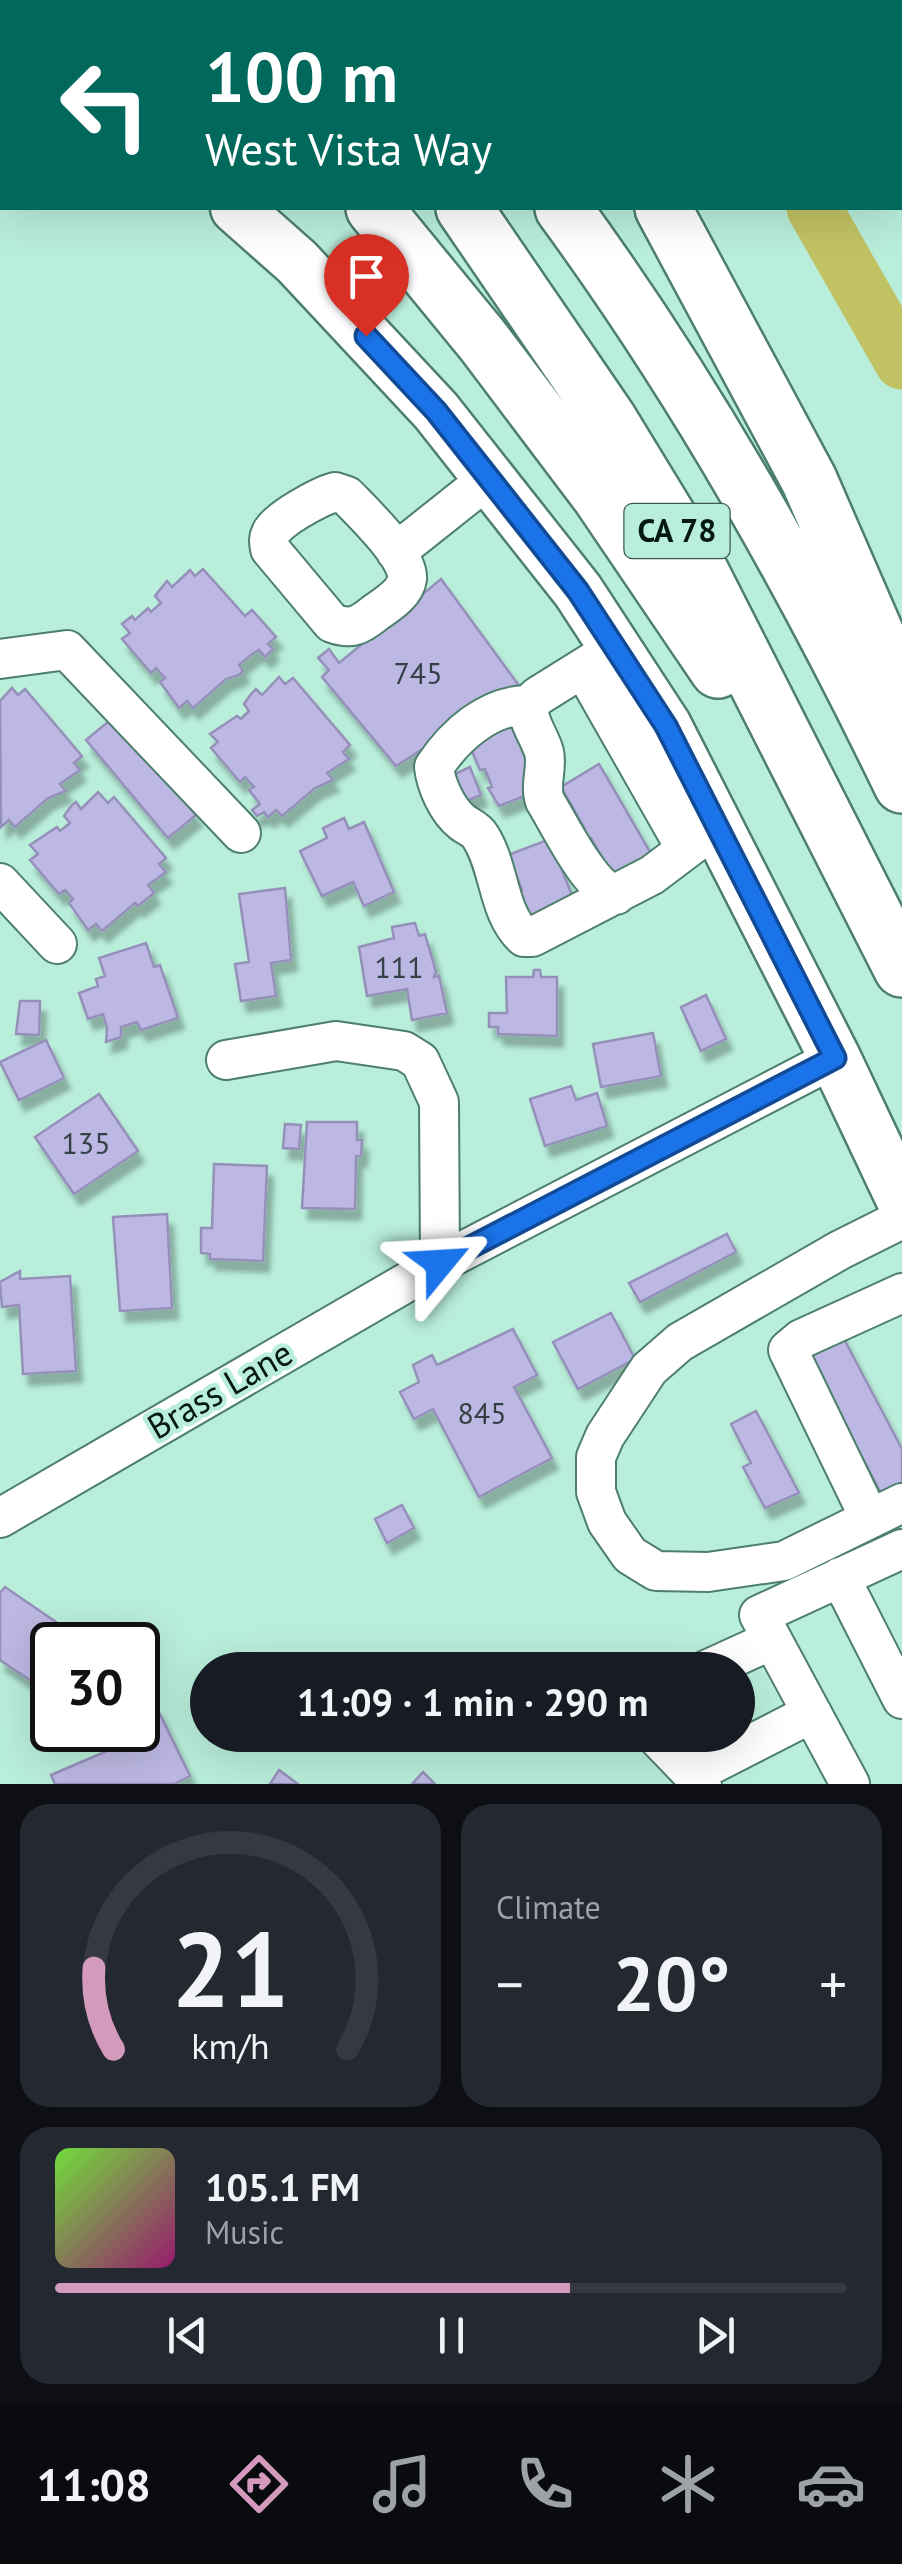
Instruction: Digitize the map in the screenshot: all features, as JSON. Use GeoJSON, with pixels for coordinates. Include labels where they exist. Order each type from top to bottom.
{"type":"FeatureCollection","features":[{"type":"Feature","properties":{"kind":"highway"},"geometry":{"type":"LineString","coordinates":[[376,210],[483,341],[600,496],[856,874]]}},
{"type":"Feature","properties":{"kind":"highway","name":"CA 78"},"geometry":{"type":"LineString","coordinates":[[465,210],[610,420],[695,561],[902,970]]}},
{"type":"Feature","properties":{"kind":"highway","name":"CA 78"},"geometry":{"type":"LineString","coordinates":[[564,210],[676,371],[769,525],[902,785]]}},
{"type":"Feature","properties":{"kind":"highway"},"geometry":{"type":"LineString","coordinates":[[664,210],[809,480],[902,694]]}},
{"type":"Feature","properties":{"kind":"main road"},"geometry":{"type":"LineString","coordinates":[[238,210],[297,262],[423,398],[578,591],[599,658],[666,726],[701,838],[835,1058],[902,1200]]}},
{"type":"Feature","properties":{"kind":"street"},"geometry":{"type":"LineString","coordinates":[[396,552],[488,478]]}},
{"type":"Feature","properties":{"kind":"street"},"geometry":{"type":"LineString","coordinates":[[0,659],[67,650],[240,833]]}},
{"type":"Feature","properties":{"kind":"street"},"geometry":{"type":"LineString","coordinates":[[599,658],[528,706],[509,705],[472,726],[434,767],[435,779],[456,817],[482,838],[513,924],[524,936],[532,937],[652,874],[701,838]]}},
{"type":"Feature","properties":{"kind":"street"},"geometry":{"type":"LineString","coordinates":[[528,706],[531,726],[545,756],[545,801],[595,880],[606,892],[616,895]]}},
{"type":"Feature","properties":{"kind":"street"},"geometry":{"type":"LineString","coordinates":[[0,883],[58,944]]}},
{"type":"Feature","properties":{"kind":"street"},"geometry":{"type":"LineString","coordinates":[[226,1060],[336,1041],[404,1050],[420,1060],[439,1102],[440,1263]]}},
{"type":"Feature","properties":{"kind":"street","name":"Brass Lane"},"geometry":{"type":"LineString","coordinates":[[0,1518],[440,1263],[835,1058]]}},
{"type":"Feature","properties":{"kind":"street"},"geometry":{"type":"LineString","coordinates":[[902,1219],[680,1342],[650,1369],[605,1436],[596,1457],[596,1492],[608,1522],[630,1555],[656,1570],[708,1572],[784,1561],[886,1511],[788,1350],[801,1340],[902,1293]]}},
{"type":"Feature","properties":{"kind":"street"},"geometry":{"type":"LineString","coordinates":[[850,1784],[759,1615],[902,1549]]}},
{"type":"Feature","properties":{"kind":"street"},"geometry":{"type":"LineString","coordinates":[[840,1577],[902,1699]]}},
{"type":"Feature","properties":{"kind":"street"},"geometry":{"type":"LineString","coordinates":[[746,1652],[772,1640]]}},
{"type":"Feature","properties":{"kind":"street"},"geometry":{"type":"LineString","coordinates":[[672,1752],[698,1779],[812,1714]]}},
{"type":"Feature","properties":{"kind":"building"},"geometry":{"type":"Polygon","coordinates":[[[203,569],[245,616],[252,610],[276,637],[268,644],[273,649],[265,657],[259,650],[239,665],[243,671],[239,675],[226,679],[193,708],[187,701],[179,708],[160,682],[165,678],[156,668],[151,673],[122,639],[130,633],[122,624],[132,616],[135,620],[148,608],[151,612],[161,603],[155,596],[167,581],[172,587],[190,570],[195,576],[203,569]]]}},
{"type":"Feature","properties":{"kind":"building"},"geometry":{"type":"Polygon","coordinates":[[[441,579],[520,687],[396,766],[322,677],[329,670],[318,658],[329,649],[339,663],[441,579]]]}},
{"type":"Feature","properties":{"kind":"building"},"geometry":{"type":"Polygon","coordinates":[[[279,677],[285,684],[293,678],[350,745],[343,752],[349,759],[327,773],[333,780],[315,788],[282,816],[276,810],[268,817],[264,812],[257,816],[252,810],[260,804],[249,790],[254,787],[245,777],[240,782],[211,748],[218,742],[210,734],[237,716],[241,719],[249,711],[244,704],[251,694],[256,689],[262,695],[279,677]]]}},
{"type":"Feature","properties":{"kind":"building"},"geometry":{"type":"Polygon","coordinates":[[[12,688],[18,695],[25,689],[82,756],[74,763],[80,770],[60,784],[66,791],[48,798],[15,827],[9,820],[1,827],[0,701],[12,688]]]}},
{"type":"Feature","properties":{"kind":"building"},"geometry":{"type":"Polygon","coordinates":[[[511,716],[534,773],[532,793],[499,806],[488,788],[492,787],[485,769],[480,770],[471,749],[511,716]]]}},
{"type":"Feature","properties":{"kind":"building"},"geometry":{"type":"Polygon","coordinates":[[[114,717],[196,815],[168,838],[86,740],[114,717]]]}},
{"type":"Feature","properties":{"kind":"building"},"geometry":{"type":"Polygon","coordinates":[[[599,764],[653,857],[615,879],[591,838],[586,840],[580,832],[585,829],[561,787],[599,764]]]}},
{"type":"Feature","properties":{"kind":"building"},"geometry":{"type":"Polygon","coordinates":[[[470,767],[481,795],[464,802],[453,775],[470,767]]]}},
{"type":"Feature","properties":{"kind":"building"},"geometry":{"type":"Polygon","coordinates":[[[98,792],[108,803],[114,797],[166,858],[159,864],[166,872],[148,885],[154,893],[138,906],[135,903],[102,931],[96,924],[88,930],[69,903],[73,899],[65,890],[59,894],[30,860],[38,854],[30,845],[57,827],[60,831],[70,823],[64,816],[71,806],[76,802],[81,809],[98,792]]]}},
{"type":"Feature","properties":{"kind":"building"},"geometry":{"type":"Polygon","coordinates":[[[344,818],[349,829],[364,822],[394,892],[364,906],[353,882],[322,896],[300,851],[327,838],[323,828],[344,818]]]}},
{"type":"Feature","properties":{"kind":"building"},"geometry":{"type":"Polygon","coordinates":[[[550,839],[576,906],[537,922],[525,911],[517,892],[522,890],[508,855],[550,839]]]}},
{"type":"Feature","properties":{"kind":"building"},"geometry":{"type":"Polygon","coordinates":[[[285,888],[291,960],[271,963],[276,996],[241,1001],[235,964],[249,962],[239,894],[285,888]]]}},
{"type":"Feature","properties":{"kind":"building"},"geometry":{"type":"Polygon","coordinates":[[[415,923],[419,936],[425,934],[447,1013],[412,1020],[407,989],[367,996],[359,947],[394,938],[392,927],[415,923]]]}},
{"type":"Feature","properties":{"kind":"building"},"geometry":{"type":"Polygon","coordinates":[[[146,943],[154,967],[160,965],[178,1018],[141,1030],[137,1022],[121,1027],[121,1037],[106,1042],[103,1014],[88,1019],[79,993],[98,986],[96,979],[105,976],[99,958],[146,943]]]}},
{"type":"Feature","properties":{"kind":"building"},"geometry":{"type":"Polygon","coordinates":[[[534,970],[540,970],[541,977],[557,977],[557,1036],[498,1034],[498,1027],[489,1027],[489,1013],[507,1013],[506,977],[533,977],[534,970]]]}},
{"type":"Feature","properties":{"kind":"building"},"geometry":{"type":"Polygon","coordinates":[[[706,995],[726,1039],[701,1051],[681,1007],[706,995]]]}},
{"type":"Feature","properties":{"kind":"building"},"geometry":{"type":"Polygon","coordinates":[[[20,1001],[40,1001],[39,1035],[16,1034],[20,1001]]]}},
{"type":"Feature","properties":{"kind":"building"},"geometry":{"type":"Polygon","coordinates":[[[653,1033],[661,1076],[601,1087],[593,1044],[653,1033]]]}},
{"type":"Feature","properties":{"kind":"building"},"geometry":{"type":"Polygon","coordinates":[[[46,1040],[64,1078],[19,1100],[0,1062],[46,1040]]]}},
{"type":"Feature","properties":{"kind":"building"},"geometry":{"type":"Polygon","coordinates":[[[571,1086],[576,1100],[597,1093],[607,1126],[545,1146],[530,1099],[571,1086]]]}},
{"type":"Feature","properties":{"kind":"building"},"geometry":{"type":"Polygon","coordinates":[[[99,1094],[138,1151],[74,1194],[35,1137],[99,1094]]]}},
{"type":"Feature","properties":{"kind":"building"},"geometry":{"type":"Polygon","coordinates":[[[307,1122],[357,1122],[357,1140],[362,1140],[361,1156],[356,1156],[355,1209],[302,1208],[307,1122]]]}},
{"type":"Feature","properties":{"kind":"building"},"geometry":{"type":"Polygon","coordinates":[[[285,1124],[301,1125],[299,1149],[283,1148],[285,1124]]]}},
{"type":"Feature","properties":{"kind":"building"},"geometry":{"type":"Polygon","coordinates":[[[214,1164],[267,1166],[263,1261],[210,1259],[210,1254],[201,1253],[201,1228],[212,1228],[214,1164]]]}},
{"type":"Feature","properties":{"kind":"building"},"geometry":{"type":"Polygon","coordinates":[[[167,1214],[172,1308],[120,1311],[113,1217],[167,1214]]]}},
{"type":"Feature","properties":{"kind":"building"},"geometry":{"type":"Polygon","coordinates":[[[727,1234],[736,1252],[640,1302],[629,1283],[727,1234]]]}},
{"type":"Feature","properties":{"kind":"building"},"geometry":{"type":"Polygon","coordinates":[[[20,1271],[20,1279],[70,1276],[76,1371],[23,1374],[19,1305],[2,1307],[0,1282],[20,1271]]]}},
{"type":"Feature","properties":{"kind":"building"},"geometry":{"type":"Polygon","coordinates":[[[611,1313],[635,1359],[578,1389],[553,1342],[611,1313]]]}},
{"type":"Feature","properties":{"kind":"building"},"geometry":{"type":"Polygon","coordinates":[[[836,1324],[902,1449],[902,1494],[886,1503],[802,1342],[836,1324]]]}},
{"type":"Feature","properties":{"kind":"building"},"geometry":{"type":"Polygon","coordinates":[[[513,1329],[537,1375],[514,1387],[552,1458],[479,1497],[433,1409],[414,1419],[400,1392],[419,1382],[413,1365],[432,1355],[437,1365],[513,1329]]]}},
{"type":"Feature","properties":{"kind":"building"},"geometry":{"type":"Polygon","coordinates":[[[756,1411],[799,1493],[765,1508],[743,1467],[751,1463],[731,1424],[756,1411]]]}},
{"type":"Feature","properties":{"kind":"building"},"geometry":{"type":"Polygon","coordinates":[[[402,1505],[414,1528],[387,1543],[375,1519],[402,1505]]]}},
{"type":"Feature","properties":{"kind":"building"},"geometry":{"type":"Polygon","coordinates":[[[5,1587],[56,1622],[30,1622],[30,1680],[0,1660],[0,1593],[5,1587]]]}},
{"type":"Feature","properties":{"kind":"building"},"geometry":{"type":"Polygon","coordinates":[[[160,1714],[190,1776],[174,1784],[55,1784],[51,1775],[105,1752],[160,1752],[160,1714]]]}},
{"type":"Feature","properties":{"kind":"building"},"geometry":{"type":"Polygon","coordinates":[[[279,1770],[298,1784],[270,1784],[279,1770]]]}},
{"type":"Feature","properties":{"kind":"building"},"geometry":{"type":"Polygon","coordinates":[[[423,1772],[435,1784],[412,1784],[423,1772]]]}},
{"type":"Feature","properties":{"kind":"waterway"},"geometry":{"type":"LineString","coordinates":[[815,210],[902,362]]}},
{"type":"Feature","properties":{"kind":"route"},"geometry":{"type":"LineString","coordinates":[[366,336],[436,411],[578,591],[666,726],[835,1058],[440,1263]]}}]}
